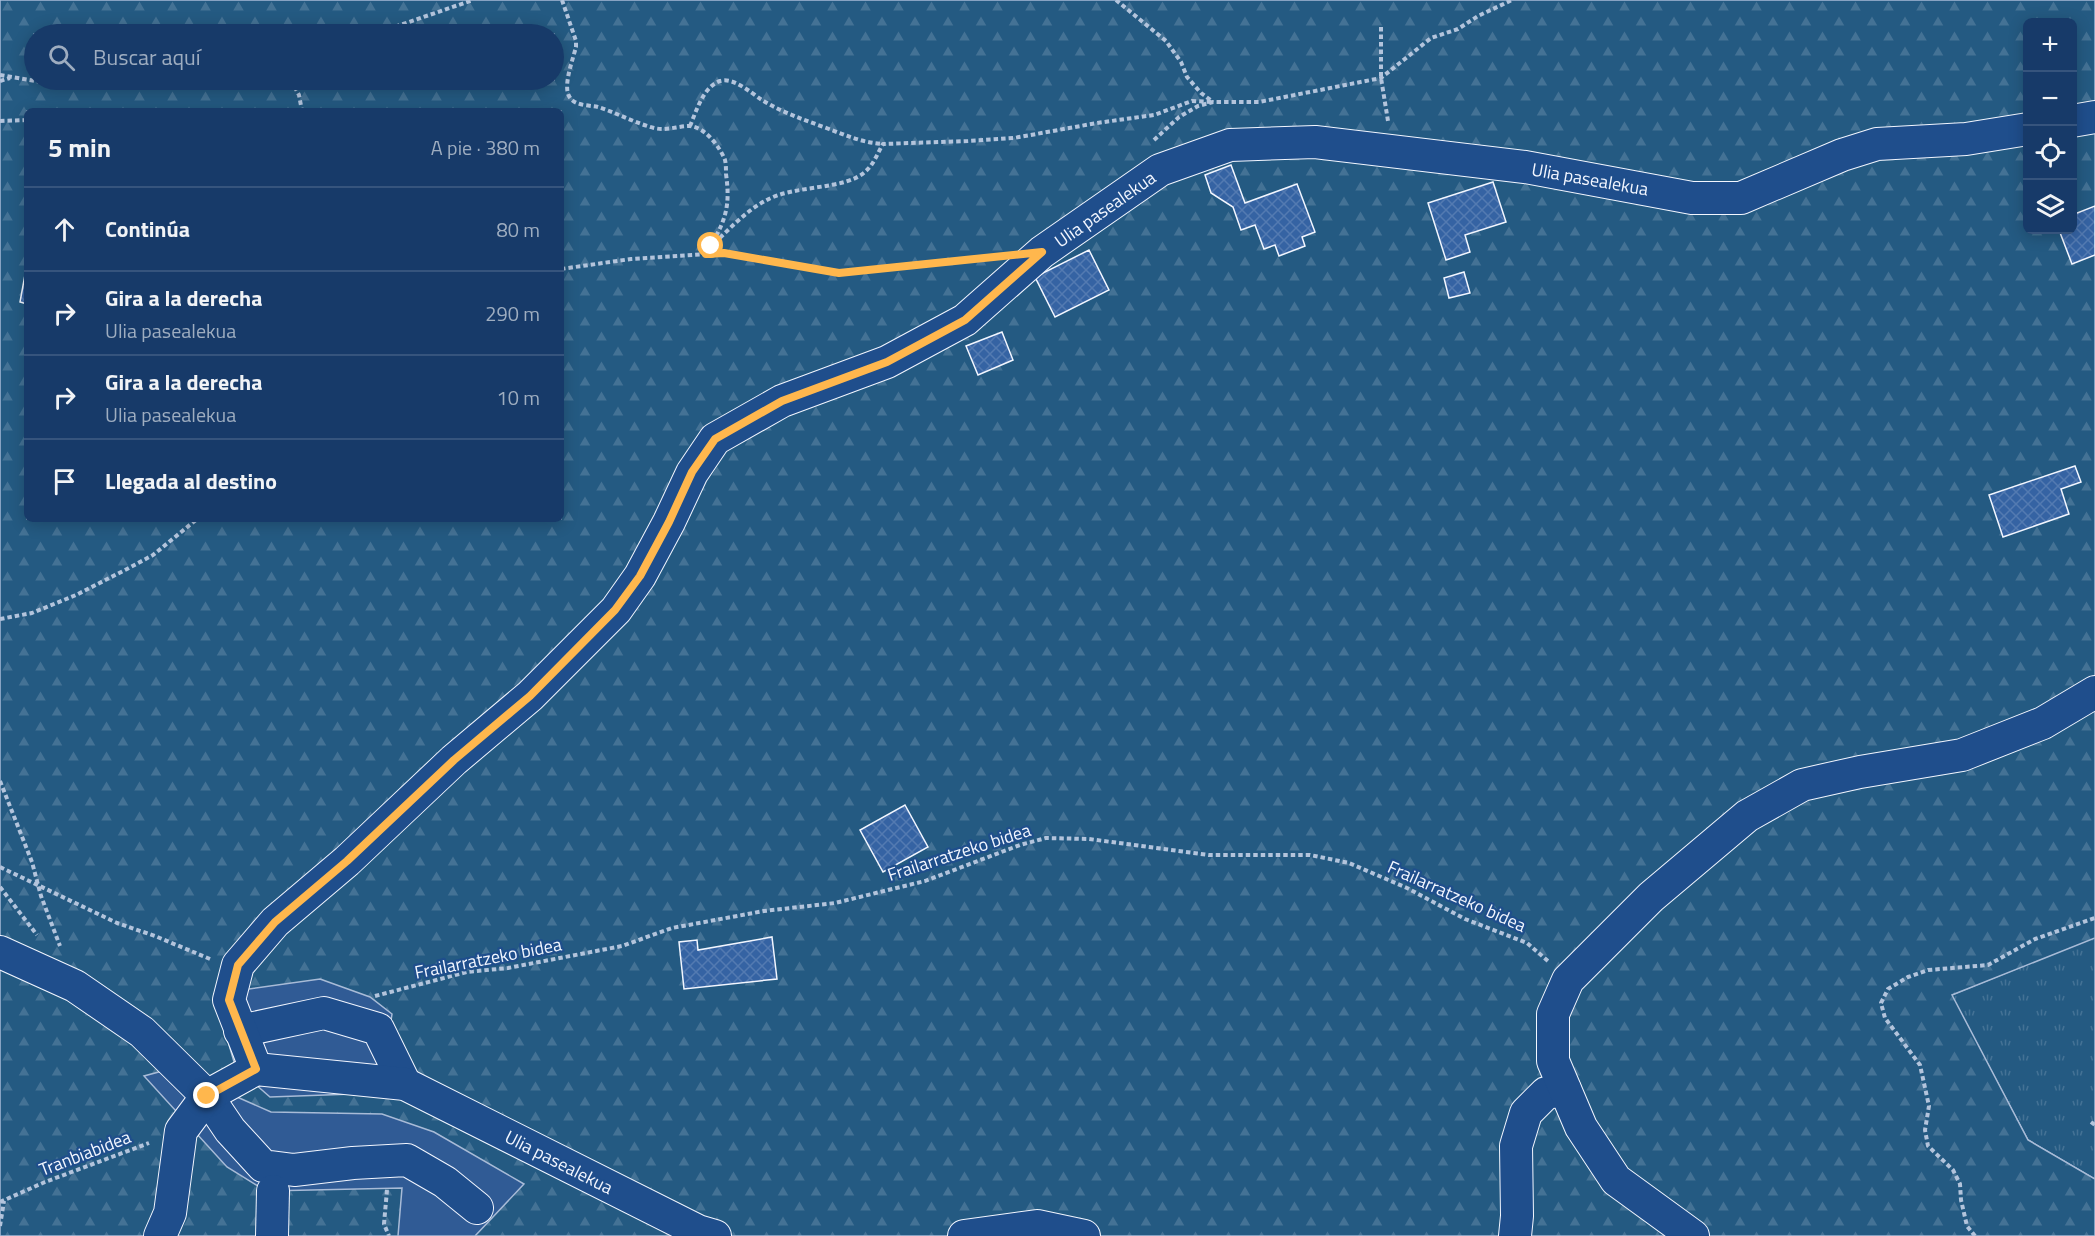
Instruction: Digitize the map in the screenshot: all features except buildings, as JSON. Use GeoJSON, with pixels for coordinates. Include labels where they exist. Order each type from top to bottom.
{"type":"FeatureCollection","features":[{"type":"Feature","properties":{"kind":"street"},"geometry":{"type":"LineString","coordinates":[[2077,120],[2095,117]]}},
{"type":"Feature","properties":{"kind":"street","name":"Ulia pasealekua"},"geometry":{"type":"LineString","coordinates":[[229,1000],[238,965],[275,922],[347,861],[454,760],[530,696],[615,610],[640,576],[692,472],[715,439],[782,401],[887,362],[965,320],[1042,252],[1160,170],[1230,145],[1315,142],[1525,167],[1692,198],[1741,198],[1842,155],[1877,144],[1966,139],[2023,130]]}},
{"type":"Feature","properties":{"kind":"street"},"geometry":{"type":"LineString","coordinates":[[1693,1236],[1616,1180],[1581,1127],[1553,1061],[1553,1014],[1568,980],[1652,897],[1747,816],[1802,785],[1860,772],[1962,755],[2043,723],[2095,692]]}},
{"type":"Feature","properties":{"kind":"street"},"geometry":{"type":"LineString","coordinates":[[0,952],[75,986],[141,1032],[207,1096],[230,1130],[263,1166],[294,1170],[407,1160],[445,1182],[477,1208]]}},
{"type":"Feature","properties":{"kind":"street"},"geometry":{"type":"LineString","coordinates":[[160,1236],[170,1213],[181,1131],[207,1096],[256,1069],[229,1000]]}},
{"type":"Feature","properties":{"kind":"street"},"geometry":{"type":"LineString","coordinates":[[240,1031],[324,1012],[378,1029],[405,1084]]}},
{"type":"Feature","properties":{"kind":"street","name":"Ulia pasealekua"},"geometry":{"type":"LineString","coordinates":[[256,1069],[405,1084],[698,1232],[714,1236]]}},
{"type":"Feature","properties":{"kind":"street"},"geometry":{"type":"LineString","coordinates":[[1515,1236],[1516,1146],[1526,1113],[1546,1093],[1565,1090]]}},
{"type":"Feature","properties":{"kind":"street"},"geometry":{"type":"LineString","coordinates":[[272,1236],[273,1191]]}},
{"type":"Feature","properties":{"kind":"street"},"geometry":{"type":"LineString","coordinates":[[964,1236],[1037,1226],[1084,1236]]}},
{"type":"Feature","properties":{"kind":"path"},"geometry":{"type":"LineString","coordinates":[[403,24],[473,0]]}},
{"type":"Feature","properties":{"kind":"path"},"geometry":{"type":"LineString","coordinates":[[562,0],[576,40],[567,88],[569,96],[575,103],[597,107],[653,128],[690,126],[706,133],[725,162],[728,204],[721,229],[706,254]]}},
{"type":"Feature","properties":{"kind":"path"},"geometry":{"type":"LineString","coordinates":[[1116,0],[1166,41],[1181,62],[1187,77],[1201,93],[1213,102]]}},
{"type":"Feature","properties":{"kind":"path"},"geometry":{"type":"LineString","coordinates":[[690,126],[704,96],[711,87],[726,80],[784,113],[861,141],[883,144],[1014,138],[1144,117],[1192,101],[1260,102],[1381,78],[1431,38],[1458,28],[1512,0]]}},
{"type":"Feature","properties":{"kind":"path"},"geometry":{"type":"LineString","coordinates":[[1380,27],[1381,78],[1392,152]]}},
{"type":"Feature","properties":{"kind":"path"},"geometry":{"type":"LineString","coordinates":[[0,75],[24,79]]}},
{"type":"Feature","properties":{"kind":"path"},"geometry":{"type":"LineString","coordinates":[[0,81],[11,77]]}},
{"type":"Feature","properties":{"kind":"path"},"geometry":{"type":"LineString","coordinates":[[296,90],[301,108]]}},
{"type":"Feature","properties":{"kind":"path"},"geometry":{"type":"LineString","coordinates":[[1149,146],[1159,133],[1179,117],[1198,106],[1213,102]]}},
{"type":"Feature","properties":{"kind":"path"},"geometry":{"type":"LineString","coordinates":[[0,121],[24,120]]}},
{"type":"Feature","properties":{"kind":"path"},"geometry":{"type":"LineString","coordinates":[[709,248],[766,200],[782,193],[850,180],[866,172],[883,144]]}},
{"type":"Feature","properties":{"kind":"path"},"geometry":{"type":"LineString","coordinates":[[564,269],[631,259],[724,253],[839,273],[997,257]]}},
{"type":"Feature","properties":{"kind":"path"},"geometry":{"type":"LineString","coordinates":[[0,619],[32,613],[76,595],[153,555],[193,522]]}},
{"type":"Feature","properties":{"kind":"path"},"geometry":{"type":"LineString","coordinates":[[0,781],[32,862],[75,986]]}},
{"type":"Feature","properties":{"kind":"path","name":"Frailarratzeko bidea"},"geometry":{"type":"LineString","coordinates":[[378,1029],[370,998],[467,972],[508,968],[622,946],[672,928],[764,911],[835,903],[925,881],[1020,845],[1046,838],[1089,839],[1209,855],[1310,855],[1349,863],[1407,888],[1465,919],[1527,943],[1568,980]]}},
{"type":"Feature","properties":{"kind":"path"},"geometry":{"type":"LineString","coordinates":[[0,867],[117,924],[218,962],[223,969],[229,1000]]}},
{"type":"Feature","properties":{"kind":"path"},"geometry":{"type":"LineString","coordinates":[[1975,1236],[1968,1226],[1961,1200],[1960,1184],[1953,1170],[1928,1146],[1925,1130],[1929,1107],[1920,1065],[1885,1018],[1881,1002],[1888,989],[1908,977],[1928,970],[1988,965],[2035,939],[2095,918]]}},
{"type":"Feature","properties":{"kind":"path","name":"Tranbiabidea"},"geometry":{"type":"LineString","coordinates":[[2,1201],[45,1182],[181,1131]]}},
{"type":"Feature","properties":{"kind":"path"},"geometry":{"type":"LineString","coordinates":[[387,1189],[384,1224],[389,1236]]}},
{"type":"Feature","properties":{"kind":"path"},"geometry":{"type":"LineString","coordinates":[[0,1226],[2,1201]]}},
{"type":"Feature","properties":{"kind":"green space"},"geometry":{"type":"Polygon","coordinates":[[[0,0],[2095,0],[2095,938],[1952,995],[2028,1140],[2095,1179],[2095,1236],[0,1236],[0,0]]]}},
{"type":"Feature","properties":{"kind":"green space"},"geometry":{"type":"Polygon","coordinates":[[[2095,937],[2095,1179],[2028,1140],[1951,995],[2095,937]]]}},
{"type":"Feature","properties":{"kind":"shaded area"},"geometry":{"type":"Polygon","coordinates":[[[320,979],[370,997],[392,1014],[380,1093],[270,1097],[254,1083],[228,1093],[271,1112],[382,1114],[434,1132],[524,1184],[475,1236],[398,1236],[402,1188],[266,1191],[227,1167],[144,1076],[192,1063],[216,1082],[235,1065],[214,994],[320,979]]]}},
{"type":"Feature","properties":{"kind":"route"},"geometry":{"type":"LineString","coordinates":[[207,1096],[256,1069],[229,1000],[238,965],[275,922],[347,861],[454,760],[530,696],[615,610],[640,576],[692,472],[715,439],[782,401],[887,362],[965,320],[1042,252],[839,273],[724,253],[706,254],[711,246]]}}]}
